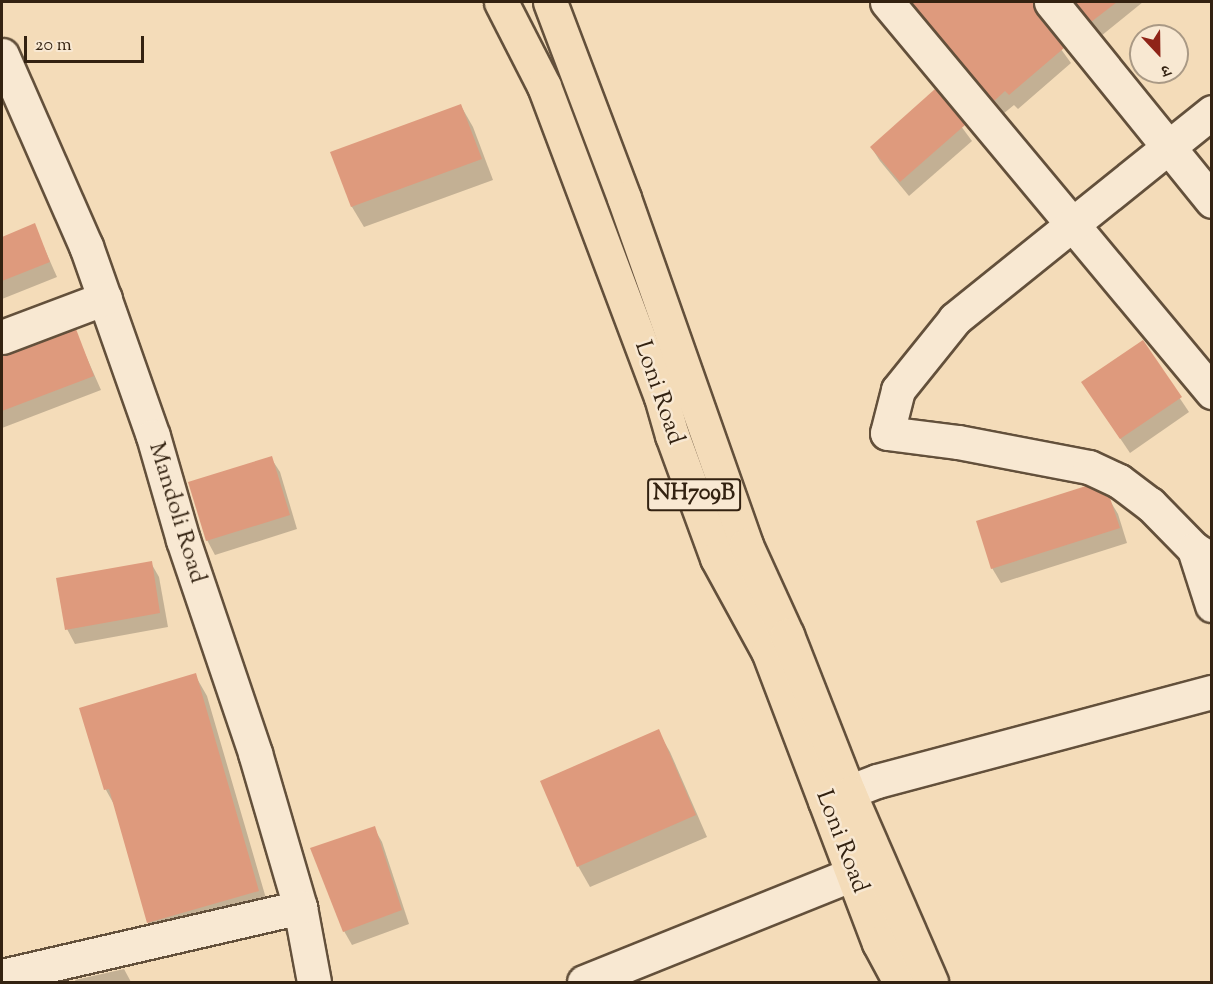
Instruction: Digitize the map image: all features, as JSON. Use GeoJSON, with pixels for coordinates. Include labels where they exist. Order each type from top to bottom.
{"type":"FeatureCollection","features":[{"type":"Feature","properties":{"kind":"highway","name":"Loni Road"},"geometry":{"type":"LineString","coordinates":[[501,2],[544,86],[661,397],[672,435],[717,558],[768,651],[837,797],[931,982]]}},
{"type":"Feature","properties":{"kind":"highway","name":"Loni Road"},"geometry":{"type":"LineString","coordinates":[[550,2],[624,198],[746,545],[787,635],[837,797],[853,874],[879,943],[900,982]]}},
{"type":"Feature","properties":{"kind":"street"},"geometry":{"type":"LineString","coordinates":[[886,2],[1212,392]]}},
{"type":"Feature","properties":{"kind":"street"},"geometry":{"type":"LineString","coordinates":[[1051,2],[1212,201]]}},
{"type":"Feature","properties":{"kind":"street","name":"Mandoli Road"},"geometry":{"type":"LineString","coordinates":[[2,55],[86,246],[153,436],[183,540],[255,753],[300,907],[314,982]]}},
{"type":"Feature","properties":{"kind":"street"},"geometry":{"type":"LineString","coordinates":[[1212,112],[955,318],[898,390],[886,433],[958,442],[1089,468],[1119,481],[1150,504],[1203,554],[1212,605]]}},
{"type":"Feature","properties":{"kind":"street"},"geometry":{"type":"LineString","coordinates":[[2,337],[105,298]]}},
{"type":"Feature","properties":{"kind":"street"},"geometry":{"type":"LineString","coordinates":[[837,797],[877,781],[1212,692]]}},
{"type":"Feature","properties":{"kind":"street"},"geometry":{"type":"LineString","coordinates":[[584,982],[638,972],[853,874]]}},
{"type":"Feature","properties":{"kind":"street"},"geometry":{"type":"LineString","coordinates":[[2,975],[300,907]]}},
{"type":"Feature","properties":{"kind":"building"},"geometry":{"type":"Polygon","coordinates":[[[911,2],[1033,2],[1036,14],[1064,48],[1009,95],[1005,91],[994,101],[911,2]]]}},
{"type":"Feature","properties":{"kind":"building"},"geometry":{"type":"Polygon","coordinates":[[[1075,2],[1117,2],[1091,22],[1075,2]]]}},
{"type":"Feature","properties":{"kind":"building"},"geometry":{"type":"Polygon","coordinates":[[[935,89],[965,125],[900,182],[870,147],[935,89]]]}},
{"type":"Feature","properties":{"kind":"building"},"geometry":{"type":"Polygon","coordinates":[[[461,104],[482,159],[351,207],[330,152],[461,104]]]}},
{"type":"Feature","properties":{"kind":"building"},"geometry":{"type":"Polygon","coordinates":[[[35,223],[50,262],[2,281],[2,237],[35,223]]]}},
{"type":"Feature","properties":{"kind":"building"},"geometry":{"type":"Polygon","coordinates":[[[76,329],[94,376],[2,411],[2,355],[76,329]]]}},
{"type":"Feature","properties":{"kind":"building"},"geometry":{"type":"Polygon","coordinates":[[[1143,340],[1182,397],[1120,439],[1081,382],[1143,340]]]}},
{"type":"Feature","properties":{"kind":"building"},"geometry":{"type":"Polygon","coordinates":[[[272,456],[290,515],[206,541],[188,482],[272,456]]]}},
{"type":"Feature","properties":{"kind":"building"},"geometry":{"type":"Polygon","coordinates":[[[1086,486],[1110,498],[1120,528],[991,569],[976,521],[1086,486]]]}},
{"type":"Feature","properties":{"kind":"building"},"geometry":{"type":"Polygon","coordinates":[[[152,561],[160,613],[65,630],[56,578],[152,561]]]}},
{"type":"Feature","properties":{"kind":"building"},"geometry":{"type":"Polygon","coordinates":[[[196,673],[259,891],[147,923],[109,789],[104,790],[79,708],[196,673]]]}},
{"type":"Feature","properties":{"kind":"building"},"geometry":{"type":"Polygon","coordinates":[[[659,729],[696,815],[577,867],[540,781],[659,729]]]}},
{"type":"Feature","properties":{"kind":"building"},"geometry":{"type":"Polygon","coordinates":[[[375,826],[402,910],[343,932],[310,848],[375,826]]]}}]}
